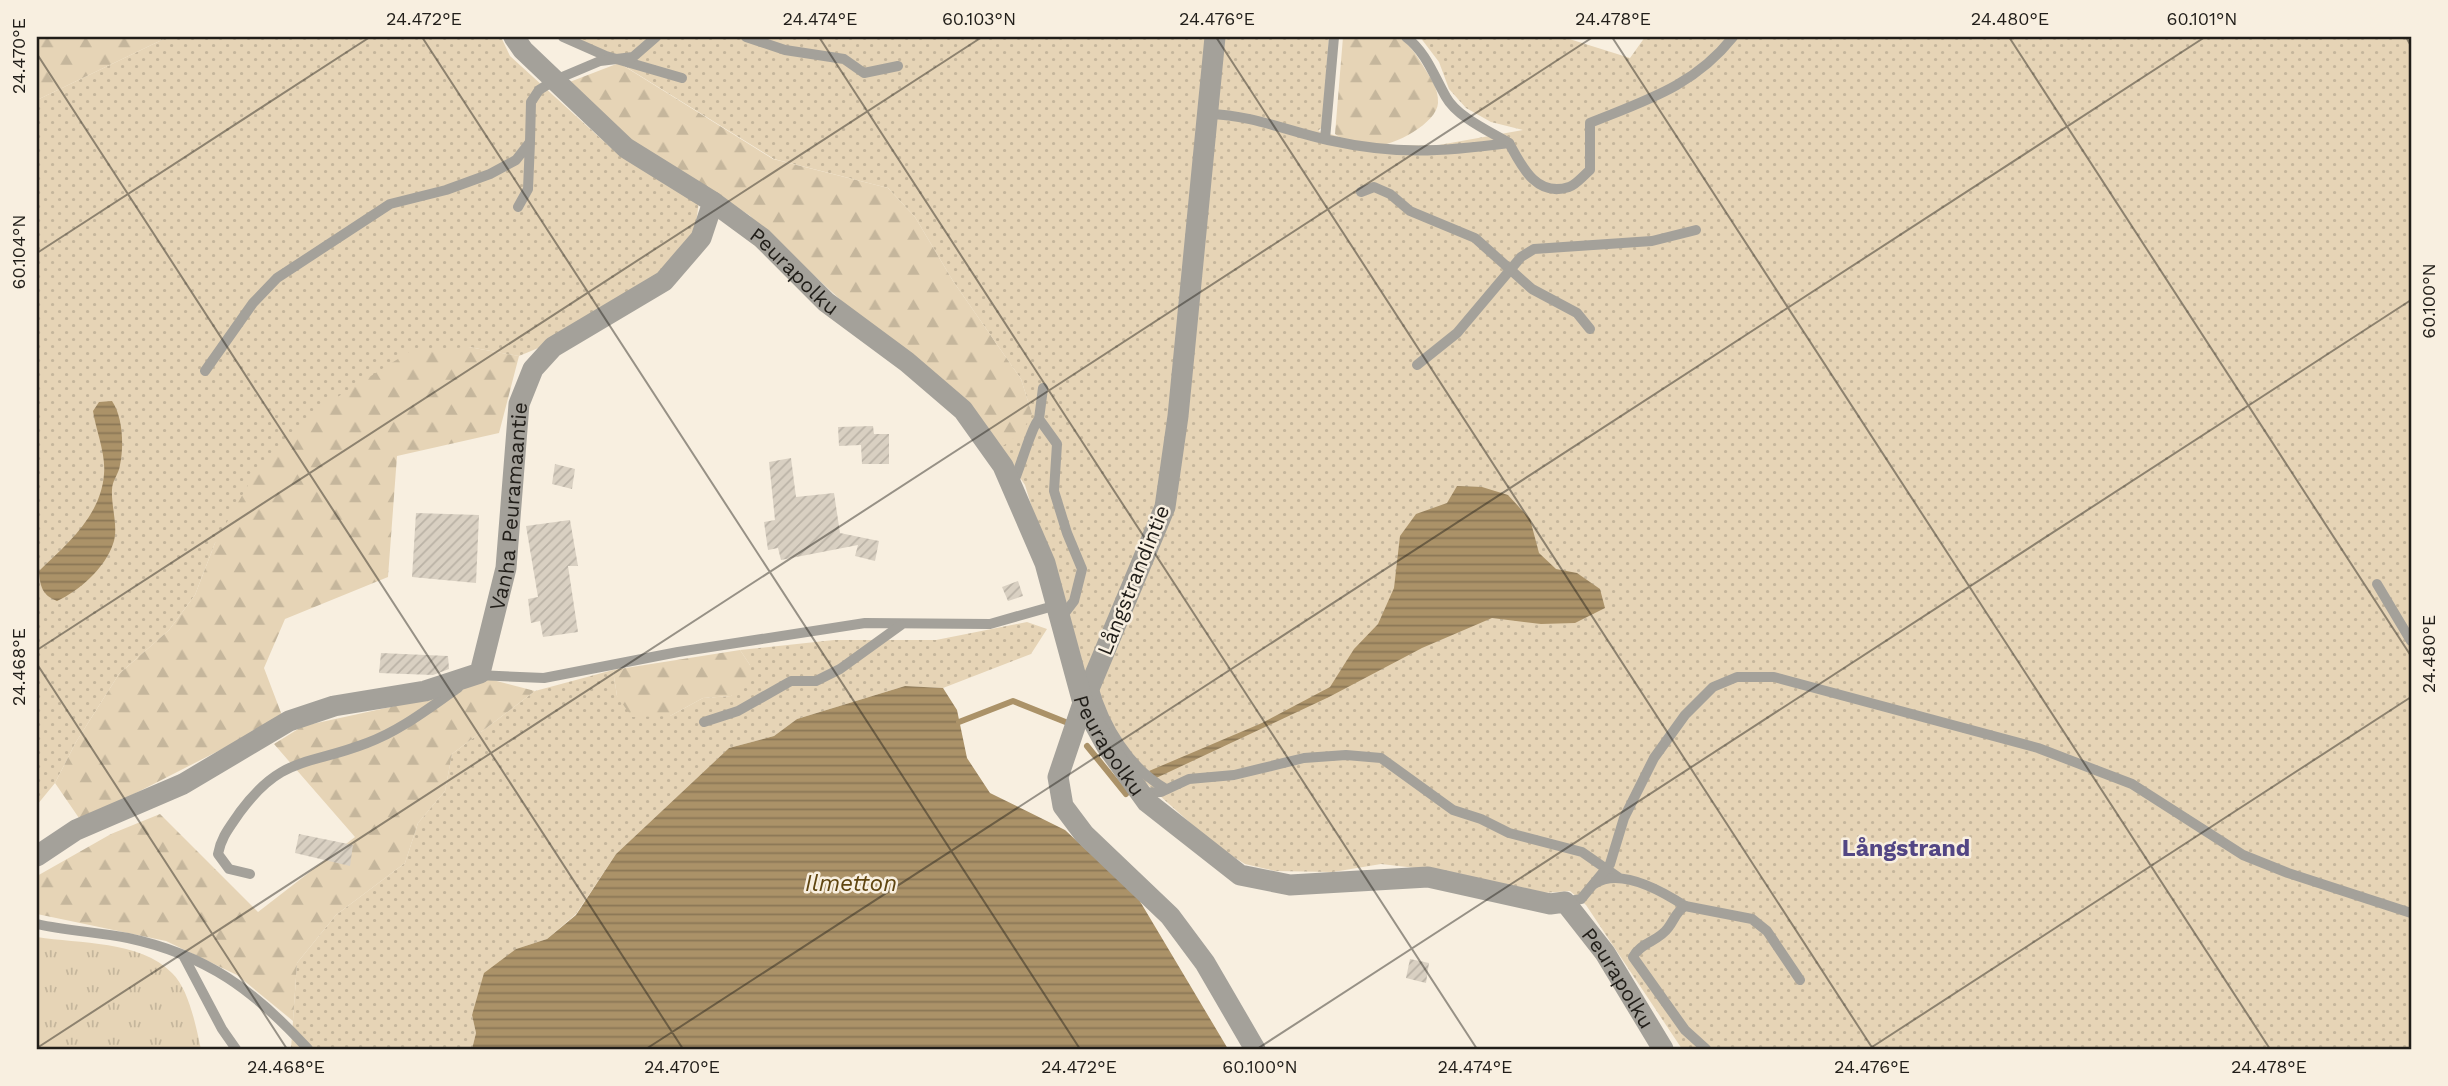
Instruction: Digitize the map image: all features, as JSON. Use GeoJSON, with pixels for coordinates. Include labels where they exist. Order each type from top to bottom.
{"type":"FeatureCollection","features":[{"type":"Feature","properties":{"kind":"street"},"geometry":{"type":"LineString","coordinates":[[514,37],[626,148],[713,202]]}},
{"type":"Feature","properties":{"kind":"street","name":"Långstrandintie"},"geometry":{"type":"LineString","coordinates":[[1215,37],[1178,416],[1165,507],[1083,703],[1058,777],[1063,806],[1084,834],[1170,916],[1205,963],[1255,1049]]}},
{"type":"Feature","properties":{"kind":"street","name":"Peurapolku"},"geometry":{"type":"LineString","coordinates":[[713,202],[762,238],[826,302],[907,362],[963,410],[1003,466],[1045,563],[1083,703],[1106,745],[1147,802],[1240,875],[1290,885],[1429,877],[1550,904],[1565,902],[1605,953],[1664,1049]]}},
{"type":"Feature","properties":{"kind":"street","name":"Vanha Peuramaantie"},"geometry":{"type":"LineString","coordinates":[[480,673],[506,568],[519,404],[533,369],[553,347],[664,281],[701,238],[713,202]]}},
{"type":"Feature","properties":{"kind":"street"},"geometry":{"type":"LineString","coordinates":[[37,856],[76,830],[183,784],[289,721],[334,706],[425,691],[480,673]]}},
{"type":"Feature","properties":{"kind":"lane"},"geometry":{"type":"LineString","coordinates":[[563,37],[583,48],[682,78]]}},
{"type":"Feature","properties":{"kind":"lane"},"geometry":{"type":"LineString","coordinates":[[518,207],[528,189],[531,102],[538,90],[600,61],[633,57],[656,37]]}},
{"type":"Feature","properties":{"kind":"lane"},"geometry":{"type":"LineString","coordinates":[[746,37],[785,50],[844,59],[864,73],[898,66]]}},
{"type":"Feature","properties":{"kind":"lane"},"geometry":{"type":"LineString","coordinates":[[1325,139],[1334,37]]}},
{"type":"Feature","properties":{"kind":"lane"},"geometry":{"type":"LineString","coordinates":[[1406,37],[1436,73],[1447,100],[1508,143],[1530,180],[1548,188],[1569,187],[1590,170],[1590,123],[1689,80],[1715,59],[1733,37]]}},
{"type":"Feature","properties":{"kind":"lane"},"geometry":{"type":"LineString","coordinates":[[1209,114],[1239,115],[1325,139],[1387,151],[1427,152],[1508,143]]}},
{"type":"Feature","properties":{"kind":"lane"},"geometry":{"type":"LineString","coordinates":[[205,371],[253,303],[277,278],[310,254],[390,204],[446,190],[490,174],[516,160],[530,142]]}},
{"type":"Feature","properties":{"kind":"lane"},"geometry":{"type":"LineString","coordinates":[[1361,192],[1374,187],[1390,194],[1410,211],[1475,238],[1532,289],[1577,313],[1590,329]]}},
{"type":"Feature","properties":{"kind":"lane"},"geometry":{"type":"LineString","coordinates":[[1417,365],[1457,333],[1521,257],[1534,249],[1652,241],[1696,230]]}},
{"type":"Feature","properties":{"kind":"lane"},"geometry":{"type":"LineString","coordinates":[[1012,487],[1026,455],[1033,424],[1039,419],[1043,388]]}},
{"type":"Feature","properties":{"kind":"lane"},"geometry":{"type":"LineString","coordinates":[[250,874],[229,869],[218,854],[221,838],[252,796],[272,775],[315,757],[366,744],[400,728],[480,673],[544,678],[678,652],[865,623],[990,624],[1059,611],[1073,601],[1082,569],[1054,491],[1057,444],[1039,419]]}},
{"type":"Feature","properties":{"kind":"lane"},"geometry":{"type":"LineString","coordinates":[[2377,584],[2411,641]]}},
{"type":"Feature","properties":{"kind":"lane"},"geometry":{"type":"LineString","coordinates":[[704,722],[738,711],[791,681],[816,681],[840,669],[901,625]]}},
{"type":"Feature","properties":{"kind":"lane"},"geometry":{"type":"LineString","coordinates":[[1565,902],[1581,899],[1605,869],[1625,818],[1654,758],[1685,715],[1713,687],[1737,677],[1774,677],[2038,748],[2132,784],[2243,855],[2288,873],[2411,913]]}},
{"type":"Feature","properties":{"kind":"lane"},"geometry":{"type":"LineString","coordinates":[[1092,682],[1117,741],[1138,769],[1166,789]]}},
{"type":"Feature","properties":{"kind":"lane"},"geometry":{"type":"LineString","coordinates":[[1140,793],[1166,789],[1189,779],[1234,775],[1304,758],[1346,755],[1381,758],[1453,810],[1509,833],[1582,852],[1618,877],[1671,897],[1685,906],[1752,919],[1767,931],[1800,980]]}},
{"type":"Feature","properties":{"kind":"lane"},"geometry":{"type":"LineString","coordinates":[[1591,887],[1618,877]]}},
{"type":"Feature","properties":{"kind":"lane"},"geometry":{"type":"LineString","coordinates":[[1685,906],[1676,912],[1667,930],[1636,950],[1633,957],[1685,1030],[1706,1049]]}},
{"type":"Feature","properties":{"kind":"lane"},"geometry":{"type":"LineString","coordinates":[[37,924],[126,938],[163,947],[213,967],[276,1014],[308,1049]]}},
{"type":"Feature","properties":{"kind":"lane"},"geometry":{"type":"LineString","coordinates":[[184,957],[222,1029],[236,1049]]}},
{"type":"Feature","properties":{"kind":"green space"},"geometry":{"type":"Polygon","coordinates":[[[1391,36],[1408,44],[1437,92],[1436,111],[1423,125],[1403,138],[1375,146],[1360,144],[1335,134],[1343,37],[1391,36]]]}},
{"type":"Feature","properties":{"kind":"green space"},"geometry":{"type":"Polygon","coordinates":[[[37,37],[168,37],[37,100],[37,37]]]}},
{"type":"Feature","properties":{"kind":"green space"},"geometry":{"type":"Polygon","coordinates":[[[168,37],[501,37],[510,56],[610,147],[699,201],[695,231],[651,281],[560,339],[519,356],[469,347],[215,543],[195,595],[169,630],[119,674],[76,742],[55,783],[37,805],[37,100],[168,37]]]}},
{"type":"Feature","properties":{"kind":"green space"},"geometry":{"type":"Polygon","coordinates":[[[571,37],[1329,37],[1322,127],[1318,131],[1376,146],[1439,145],[1523,130],[1491,122],[1466,108],[1449,89],[1439,62],[1420,37],[1563,37],[1630,58],[1645,37],[2411,37],[2411,1049],[1682,1049],[1586,905],[1570,891],[1543,893],[1451,872],[1381,864],[1333,872],[1275,871],[1245,864],[1216,846],[1130,769],[1094,710],[1025,485],[1000,448],[1032,414],[1021,379],[953,281],[915,217],[888,188],[774,159],[597,49],[571,37]]]}},
{"type":"Feature","properties":{"kind":"green space"},"geometry":{"type":"Polygon","coordinates":[[[619,63],[773,159],[888,188],[915,217],[953,281],[1021,379],[1032,414],[1021,433],[1000,448],[749,215],[626,138],[567,83],[619,63]]]}},
{"type":"Feature","properties":{"kind":"green space"},"geometry":{"type":"Polygon","coordinates":[[[469,347],[519,356],[499,433],[397,456],[388,577],[285,619],[264,668],[283,718],[81,821],[55,783],[76,742],[119,674],[169,630],[195,595],[215,543],[255,473],[312,413],[409,352],[469,347]]]}},
{"type":"Feature","properties":{"kind":"green space"},"geometry":{"type":"Polygon","coordinates":[[[1027,622],[1047,629],[1031,654],[943,688],[905,686],[797,719],[774,736],[729,748],[616,854],[576,914],[547,939],[516,949],[477,1002],[472,1015],[476,1033],[472,1049],[291,1049],[297,963],[336,915],[405,863],[418,823],[445,791],[452,754],[535,691],[613,670],[617,696],[670,716],[703,698],[731,696],[750,665],[740,650],[834,640],[936,640],[1027,622]]]}},
{"type":"Feature","properties":{"kind":"green space"},"geometry":{"type":"Polygon","coordinates":[[[740,650],[750,665],[749,680],[731,696],[703,698],[670,716],[632,717],[617,696],[613,670],[740,650]]]}},
{"type":"Feature","properties":{"kind":"green space"},"geometry":{"type":"Polygon","coordinates":[[[489,679],[535,691],[452,754],[445,791],[418,823],[405,863],[336,915],[297,963],[293,1021],[237,975],[166,941],[37,914],[37,876],[111,834],[160,814],[258,912],[355,837],[274,744],[303,726],[395,706],[489,679]]]}},
{"type":"Feature","properties":{"kind":"green space"},"geometry":{"type":"Polygon","coordinates":[[[37,937],[108,945],[143,954],[159,962],[172,973],[183,989],[201,1049],[37,1049],[37,937]]]}},
{"type":"Feature","properties":{"kind":"water"},"geometry":{"type":"Polygon","coordinates":[[[112,401],[120,423],[122,441],[119,468],[112,486],[115,538],[104,562],[90,578],[57,601],[43,589],[39,571],[81,528],[97,503],[104,466],[93,411],[99,402],[112,401]]]}},
{"type":"Feature","properties":{"kind":"water"},"geometry":{"type":"Polygon","coordinates":[[[1457,486],[1482,487],[1508,495],[1530,519],[1539,553],[1556,569],[1577,573],[1600,589],[1605,608],[1575,623],[1541,624],[1492,618],[1422,648],[1329,697],[1154,779],[1149,771],[1262,723],[1330,687],[1354,649],[1378,624],[1394,588],[1400,536],[1416,514],[1447,503],[1457,486]]]}},
{"type":"Feature","properties":{"kind":"water","name":"Ilmetton"},"geometry":{"type":"Polygon","coordinates":[[[905,686],[943,688],[957,710],[967,758],[990,793],[1065,830],[1138,898],[1228,1049],[472,1049],[476,1033],[472,1015],[484,973],[516,949],[547,939],[576,915],[616,854],[729,748],[774,736],[797,719],[905,686]]]}},
{"type":"Feature","properties":{"kind":"building"},"geometry":{"type":"Polygon","coordinates":[[[873,426],[874,434],[889,434],[889,464],[862,464],[861,445],[839,446],[838,427],[873,426]]]}},
{"type":"Feature","properties":{"kind":"building"},"geometry":{"type":"Polygon","coordinates":[[[791,458],[796,497],[834,493],[840,533],[879,541],[875,561],[855,556],[858,545],[781,560],[778,548],[768,550],[764,522],[775,520],[769,462],[791,458]]]}},
{"type":"Feature","properties":{"kind":"building"},"geometry":{"type":"Polygon","coordinates":[[[555,464],[575,469],[572,489],[552,484],[555,464]]]}},
{"type":"Feature","properties":{"kind":"building"},"geometry":{"type":"Polygon","coordinates":[[[416,513],[479,515],[476,583],[412,577],[416,513]]]}},
{"type":"Feature","properties":{"kind":"building"},"geometry":{"type":"Polygon","coordinates":[[[570,520],[578,566],[568,566],[578,632],[543,637],[540,621],[531,623],[528,599],[538,597],[526,526],[570,520]]]}},
{"type":"Feature","properties":{"kind":"building"},"geometry":{"type":"Polygon","coordinates":[[[1018,581],[1023,596],[1008,601],[1002,587],[1018,581]]]}},
{"type":"Feature","properties":{"kind":"building"},"geometry":{"type":"Polygon","coordinates":[[[381,653],[448,656],[449,669],[433,675],[379,673],[381,653]]]}},
{"type":"Feature","properties":{"kind":"building"},"geometry":{"type":"Polygon","coordinates":[[[299,834],[353,845],[350,866],[295,853],[299,834]]]}},
{"type":"Feature","properties":{"kind":"building"},"geometry":{"type":"Polygon","coordinates":[[[1410,959],[1429,963],[1426,983],[1406,978],[1410,959]]]}},
{"type":"Feature","properties":{"kind":"waterway"},"geometry":{"type":"LineString","coordinates":[[959,722],[1013,701],[1068,723]]}},
{"type":"Feature","properties":{"kind":"waterway"},"geometry":{"type":"LineString","coordinates":[[1087,746],[1126,794]]}},
{"type":"Feature","properties":{"kind":"district","name":"Långstrand"},"geometry":{"type":"Point","coordinates":[1906,848]}}]}
